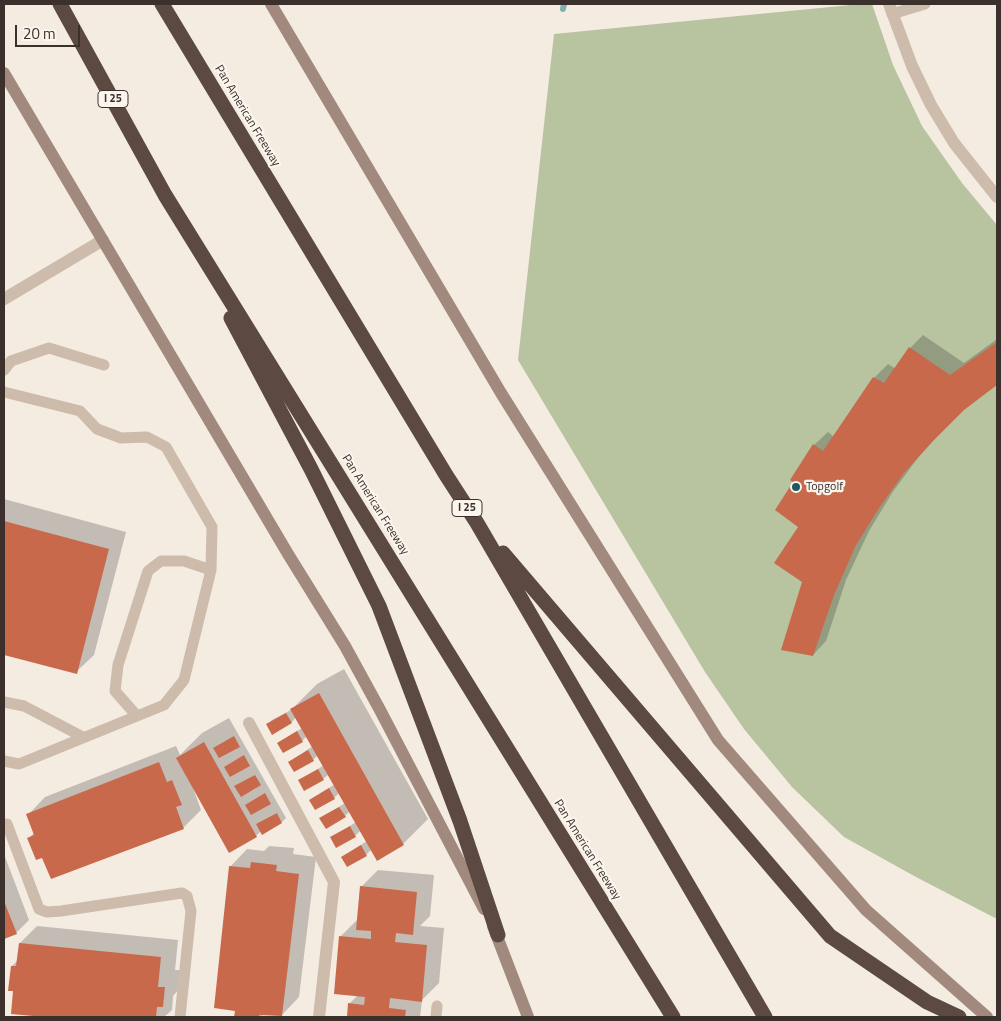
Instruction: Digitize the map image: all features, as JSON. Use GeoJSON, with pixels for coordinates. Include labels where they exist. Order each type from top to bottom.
{"type":"FeatureCollection","features":[{"type":"Feature","properties":{"kind":"highway","name":"Pan American Freeway"},"geometry":{"type":"LineString","coordinates":[[60,4],[166,195],[673,1017]]}},
{"type":"Feature","properties":{"kind":"highway","name":"Pan American Freeway"},"geometry":{"type":"LineString","coordinates":[[162,4],[446,475],[477,523],[765,1017]]}},
{"type":"Feature","properties":{"kind":"highway"},"geometry":{"type":"LineString","coordinates":[[166,195],[311,469],[379,606],[460,822],[498,935]]}},
{"type":"Feature","properties":{"kind":"highway"},"geometry":{"type":"LineString","coordinates":[[477,523],[830,936],[926,1002],[959,1017]]}},
{"type":"Feature","properties":{"kind":"main road"},"geometry":{"type":"LineString","coordinates":[[271,4],[500,393],[718,740],[866,910],[987,1017]]}},
{"type":"Feature","properties":{"kind":"main road"},"geometry":{"type":"LineString","coordinates":[[4,73],[288,554],[345,646],[498,935],[528,1017]]}},
{"type":"Feature","properties":{"kind":"street"},"geometry":{"type":"LineString","coordinates":[[890,9],[912,66],[931,105],[954,143],[997,196]]}},
{"type":"Feature","properties":{"kind":"street"},"geometry":{"type":"LineString","coordinates":[[4,299],[103,240]]}},
{"type":"Feature","properties":{"kind":"street"},"geometry":{"type":"LineString","coordinates":[[249,723],[334,882],[319,1017]]}},
{"type":"Feature","properties":{"kind":"lane"},"geometry":{"type":"LineString","coordinates":[[890,9],[926,4]]}},
{"type":"Feature","properties":{"kind":"lane"},"geometry":{"type":"LineString","coordinates":[[4,370],[11,361],[50,348],[104,365]]}},
{"type":"Feature","properties":{"kind":"lane"},"geometry":{"type":"LineString","coordinates":[[4,392],[80,411],[97,430],[121,438],[147,437],[166,446],[212,527],[211,570],[184,680],[164,705],[19,764],[4,761]]}},
{"type":"Feature","properties":{"kind":"lane"},"geometry":{"type":"LineString","coordinates":[[137,716],[116,691],[118,665],[148,572],[161,561],[184,561],[211,570]]}},
{"type":"Feature","properties":{"kind":"lane"},"geometry":{"type":"LineString","coordinates":[[4,702],[24,706],[83,738]]}},
{"type":"Feature","properties":{"kind":"lane"},"geometry":{"type":"LineString","coordinates":[[7,824],[34,900],[39,909],[47,912],[61,912],[182,893],[187,896],[191,911],[180,1017]]}},
{"type":"Feature","properties":{"kind":"green space","name":"Topgolf"},"geometry":{"type":"Polygon","coordinates":[[[872,4],[893,65],[922,126],[962,183],[997,225],[997,919],[844,837],[792,787],[744,729],[705,672],[518,360],[554,34],[872,4]]]}},
{"type":"Feature","properties":{"kind":"building"},"geometry":{"type":"Polygon","coordinates":[[[997,342],[997,385],[964,410],[933,441],[904,473],[879,508],[856,545],[834,595],[813,656],[781,650],[802,582],[774,563],[798,527],[775,510],[793,482],[790,480],[813,444],[823,451],[873,377],[884,383],[909,347],[950,375],[997,342]]]}},
{"type":"Feature","properties":{"kind":"building"},"geometry":{"type":"Polygon","coordinates":[[[4,521],[109,549],[77,674],[4,655],[4,521]]]}},
{"type":"Feature","properties":{"kind":"building"},"geometry":{"type":"Polygon","coordinates":[[[319,693],[404,845],[377,861],[290,709],[319,693]]]}},
{"type":"Feature","properties":{"kind":"building"},"geometry":{"type":"Polygon","coordinates":[[[286,713],[292,723],[272,735],[266,724],[286,713]]]}},
{"type":"Feature","properties":{"kind":"building"},"geometry":{"type":"Polygon","coordinates":[[[297,731],[303,742],[283,753],[277,743],[297,731]]]}},
{"type":"Feature","properties":{"kind":"building"},"geometry":{"type":"Polygon","coordinates":[[[234,736],[240,747],[219,758],[213,748],[234,736]]]}},
{"type":"Feature","properties":{"kind":"building"},"geometry":{"type":"Polygon","coordinates":[[[204,742],[257,837],[229,853],[176,758],[204,742]]]}},
{"type":"Feature","properties":{"kind":"building"},"geometry":{"type":"Polygon","coordinates":[[[308,750],[314,761],[294,772],[288,762],[308,750]]]}},
{"type":"Feature","properties":{"kind":"building"},"geometry":{"type":"Polygon","coordinates":[[[244,755],[250,766],[230,777],[224,767],[244,755]]]}},
{"type":"Feature","properties":{"kind":"building"},"geometry":{"type":"Polygon","coordinates":[[[159,762],[167,782],[172,780],[182,805],[176,807],[184,829],[51,879],[42,858],[36,860],[27,838],[34,835],[26,814],[159,762]]]}},
{"type":"Feature","properties":{"kind":"building"},"geometry":{"type":"Polygon","coordinates":[[[318,769],[324,780],[304,791],[298,780],[318,769]]]}},
{"type":"Feature","properties":{"kind":"building"},"geometry":{"type":"Polygon","coordinates":[[[255,775],[261,785],[241,797],[234,786],[255,775]]]}},
{"type":"Feature","properties":{"kind":"building"},"geometry":{"type":"Polygon","coordinates":[[[329,788],[335,799],[315,810],[309,800],[329,788]]]}},
{"type":"Feature","properties":{"kind":"building"},"geometry":{"type":"Polygon","coordinates":[[[265,793],[271,804],[251,815],[245,805],[265,793]]]}},
{"type":"Feature","properties":{"kind":"building"},"geometry":{"type":"Polygon","coordinates":[[[339,807],[346,817],[326,829],[319,818],[339,807]]]}},
{"type":"Feature","properties":{"kind":"building"},"geometry":{"type":"Polygon","coordinates":[[[277,813],[282,823],[262,835],[256,824],[277,813]]]}},
{"type":"Feature","properties":{"kind":"building"},"geometry":{"type":"Polygon","coordinates":[[[350,826],[356,837],[336,848],[330,837],[350,826]]]}},
{"type":"Feature","properties":{"kind":"building"},"geometry":{"type":"Polygon","coordinates":[[[361,845],[367,856],[347,867],[341,857],[361,845]]]}},
{"type":"Feature","properties":{"kind":"building"},"geometry":{"type":"Polygon","coordinates":[[[251,862],[277,865],[276,871],[299,874],[282,1016],[234,1017],[235,1011],[214,1008],[229,866],[250,868],[251,862]]]}},
{"type":"Feature","properties":{"kind":"building"},"geometry":{"type":"Polygon","coordinates":[[[360,886],[417,892],[413,935],[396,933],[395,942],[427,945],[422,1002],[390,998],[389,1008],[406,1010],[405,1017],[347,1017],[348,1003],[364,1005],[365,997],[334,994],[339,936],[371,939],[371,931],[356,930],[360,886]]]}},
{"type":"Feature","properties":{"kind":"building"},"geometry":{"type":"Polygon","coordinates":[[[4,901],[17,934],[4,939],[4,901]]]}},
{"type":"Feature","properties":{"kind":"building"},"geometry":{"type":"Polygon","coordinates":[[[19,943],[161,957],[158,987],[165,987],[163,1007],[157,1007],[156,1017],[44,1017],[11,1014],[13,991],[8,991],[11,966],[16,966],[19,943]]]}},
{"type":"Feature","properties":{"kind":"waterway"},"geometry":{"type":"LineString","coordinates":[[563,9],[564,4]]}},
{"type":"Feature","properties":{"kind":"place","name":"Topgolf"},"geometry":{"type":"Point","coordinates":[796,487]}}]}
